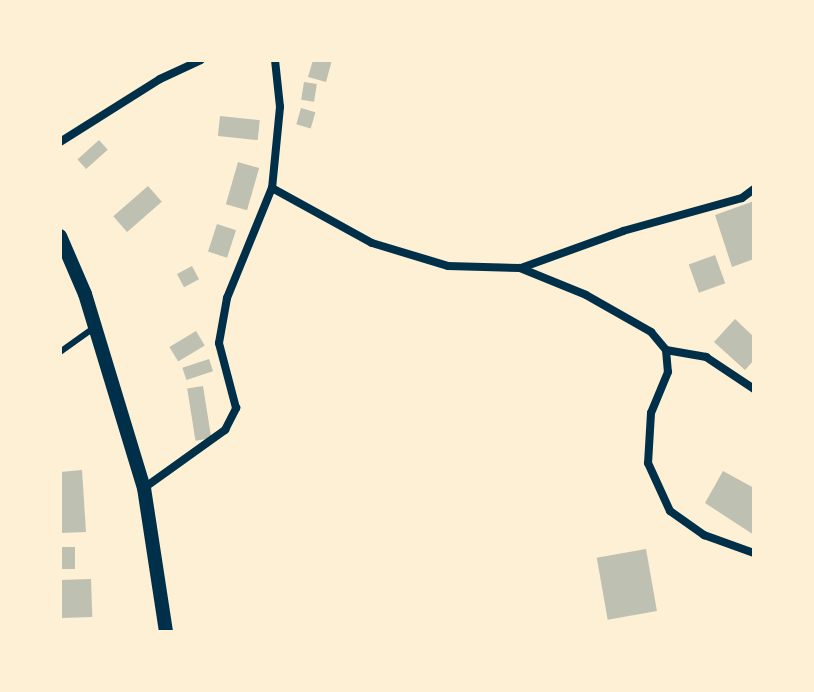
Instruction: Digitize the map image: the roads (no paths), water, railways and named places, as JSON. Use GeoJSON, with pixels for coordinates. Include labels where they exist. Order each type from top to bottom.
{"type":"FeatureCollection","features":[{"type":"Feature","properties":{"kind":"street"},"geometry":{"type":"LineString","coordinates":[[60,142],[160,79],[201,60]]}},
{"type":"Feature","properties":{"kind":"street"},"geometry":{"type":"LineString","coordinates":[[144,488],[225,430],[236,408],[219,343],[227,298],[272,188],[280,107],[275,60]]}},
{"type":"Feature","properties":{"kind":"street"},"geometry":{"type":"LineString","coordinates":[[272,188],[372,243],[448,266],[520,268],[586,295],[651,332],[666,350],[668,372],[651,413],[648,463],[670,511],[704,535],[754,553]]}},
{"type":"Feature","properties":{"kind":"street"},"geometry":{"type":"LineString","coordinates":[[520,268],[623,231],[742,198],[754,189]]}},
{"type":"Feature","properties":{"kind":"street"},"geometry":{"type":"LineString","coordinates":[[60,236],[95,327],[144,488],[166,632]]}},
{"type":"Feature","properties":{"kind":"street"},"geometry":{"type":"LineString","coordinates":[[666,350],[706,357],[754,389]]}},
{"type":"Feature","properties":{"kind":"lane"},"geometry":{"type":"LineString","coordinates":[[60,352],[95,327]]}}]}
